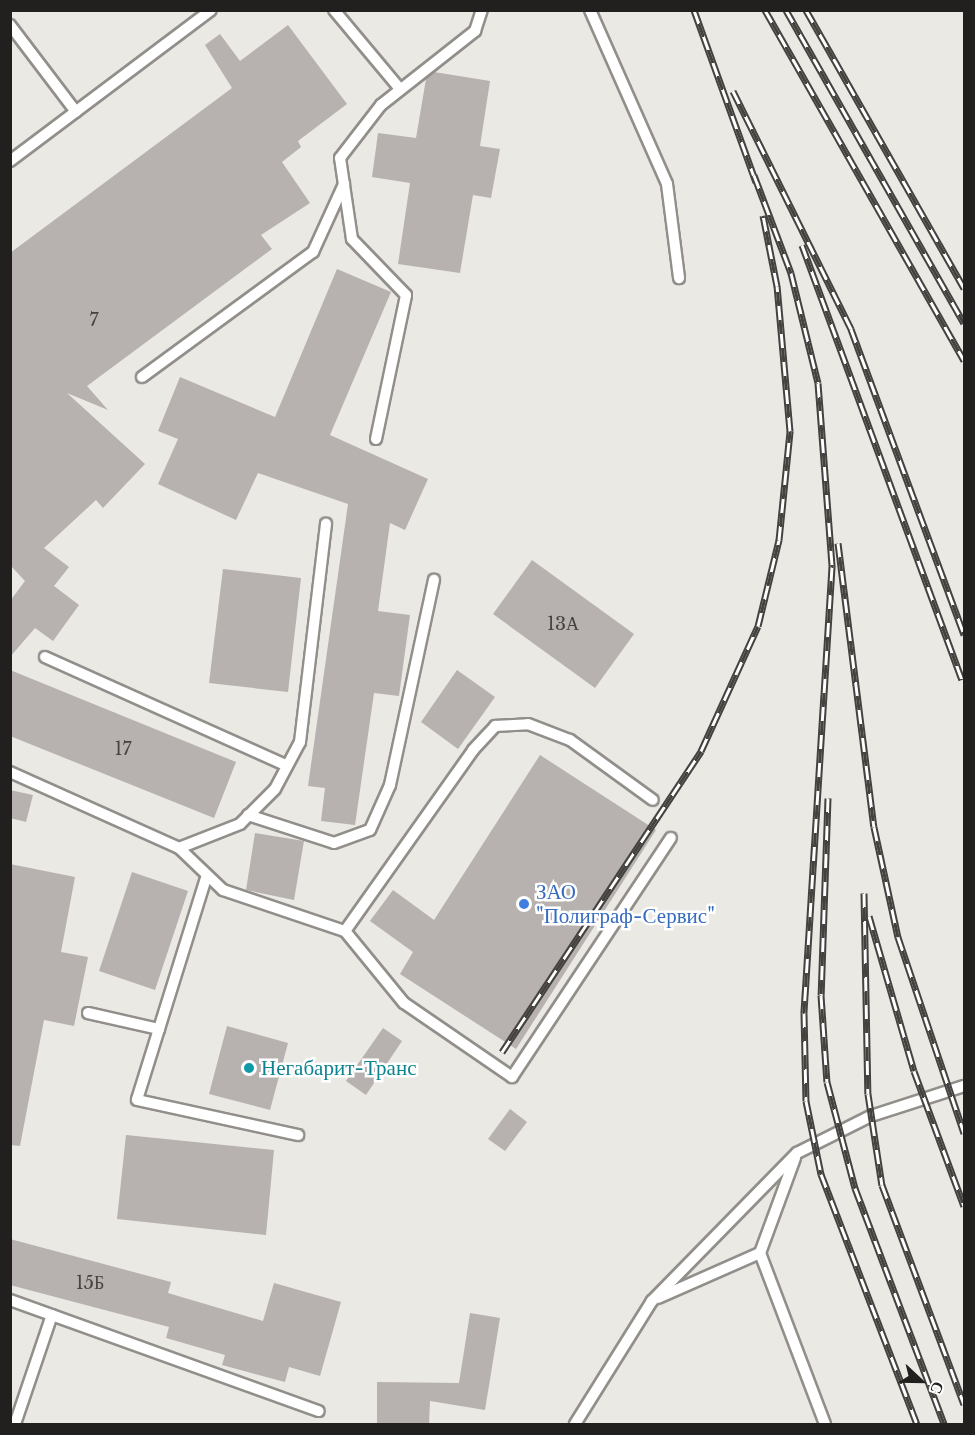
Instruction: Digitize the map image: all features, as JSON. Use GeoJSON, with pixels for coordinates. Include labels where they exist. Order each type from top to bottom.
{"type":"FeatureCollection","features":[{"type":"Feature","properties":{"kind":"lane"},"geometry":{"type":"LineString","coordinates":[[10,162],[212,10]]}},
{"type":"Feature","properties":{"kind":"lane"},"geometry":{"type":"LineString","coordinates":[[334,10],[400,89]]}},
{"type":"Feature","properties":{"kind":"lane"},"geometry":{"type":"LineString","coordinates":[[376,439],[406,295],[352,239],[340,158],[400,89],[475,32],[482,10]]}},
{"type":"Feature","properties":{"kind":"lane"},"geometry":{"type":"LineString","coordinates":[[590,10],[667,184],[679,278]]}},
{"type":"Feature","properties":{"kind":"lane"},"geometry":{"type":"LineString","coordinates":[[10,25],[76,112]]}},
{"type":"Feature","properties":{"kind":"lane"},"geometry":{"type":"LineString","coordinates":[[142,377],[313,252],[344,184]]}},
{"type":"Feature","properties":{"kind":"lane"},"geometry":{"type":"LineString","coordinates":[[179,848],[248,815],[275,789],[300,742],[326,524]]}},
{"type":"Feature","properties":{"kind":"lane"},"geometry":{"type":"LineString","coordinates":[[248,815],[334,843],[370,830],[390,785],[434,580]]}},
{"type":"Feature","properties":{"kind":"lane"},"geometry":{"type":"LineString","coordinates":[[45,657],[287,766]]}},
{"type":"Feature","properties":{"kind":"lane"},"geometry":{"type":"LineString","coordinates":[[345,931],[473,750],[495,726],[528,724],[570,740],[653,800]]}},
{"type":"Feature","properties":{"kind":"lane"},"geometry":{"type":"LineString","coordinates":[[10,772],[179,848],[206,878],[223,890],[345,931],[404,1003],[512,1077],[670,838]]}},
{"type":"Feature","properties":{"kind":"lane"},"geometry":{"type":"LineString","coordinates":[[206,878],[137,1100],[298,1135]]}},
{"type":"Feature","properties":{"kind":"lane"},"geometry":{"type":"LineString","coordinates":[[88,1013],[159,1029]]}},
{"type":"Feature","properties":{"kind":"lane"},"geometry":{"type":"LineString","coordinates":[[575,1425],[652,1301],[797,1153],[871,1116],[964,1086]]}},
{"type":"Feature","properties":{"kind":"lane"},"geometry":{"type":"LineString","coordinates":[[797,1153],[760,1253],[825,1425]]}},
{"type":"Feature","properties":{"kind":"lane"},"geometry":{"type":"LineString","coordinates":[[652,1301],[760,1253]]}},
{"type":"Feature","properties":{"kind":"lane"},"geometry":{"type":"LineString","coordinates":[[10,1300],[320,1411]]}},
{"type":"Feature","properties":{"kind":"lane"},"geometry":{"type":"LineString","coordinates":[[15,1425],[52,1315]]}},
{"type":"Feature","properties":{"kind":"building"},"geometry":{"type":"Polygon","coordinates":[[[288,25],[347,104],[298,141],[301,147],[282,162],[310,203],[261,235],[272,249],[87,386],[108,410],[67,393],[145,464],[103,508],[96,500],[44,548],[69,567],[54,586],[79,605],[53,641],[35,628],[10,657],[10,601],[25,581],[10,565],[10,253],[232,88],[205,45],[220,34],[240,61],[288,25]]]}},
{"type":"Feature","properties":{"kind":"building"},"geometry":{"type":"Polygon","coordinates":[[[434,72],[490,81],[480,146],[500,149],[491,198],[473,195],[460,273],[398,264],[410,183],[372,177],[378,133],[416,138],[426,79],[434,72]]]}},
{"type":"Feature","properties":{"kind":"building"},"geometry":{"type":"Polygon","coordinates":[[[337,269],[391,292],[330,435],[428,479],[405,530],[390,523],[378,611],[410,615],[399,696],[374,693],[355,825],[321,821],[325,788],[308,786],[348,504],[258,473],[236,520],[158,484],[178,439],[158,431],[180,377],[275,417],[337,269]]]}},
{"type":"Feature","properties":{"kind":"building"},"geometry":{"type":"Polygon","coordinates":[[[532,560],[634,634],[595,688],[493,614],[532,560]]]}},
{"type":"Feature","properties":{"kind":"building"},"geometry":{"type":"Polygon","coordinates":[[[223,569],[301,578],[288,692],[209,683],[223,569]]]}},
{"type":"Feature","properties":{"kind":"building"},"geometry":{"type":"Polygon","coordinates":[[[10,670],[236,762],[214,818],[10,736],[10,670]]]}},
{"type":"Feature","properties":{"kind":"building"},"geometry":{"type":"Polygon","coordinates":[[[457,670],[495,697],[458,749],[421,722],[457,670]]]}},
{"type":"Feature","properties":{"kind":"building"},"geometry":{"type":"Polygon","coordinates":[[[540,755],[656,830],[516,1049],[400,974],[413,952],[370,921],[393,890],[434,920],[540,755]]]}},
{"type":"Feature","properties":{"kind":"building"},"geometry":{"type":"Polygon","coordinates":[[[10,790],[33,795],[26,822],[10,818],[10,790]]]}},
{"type":"Feature","properties":{"kind":"building"},"geometry":{"type":"Polygon","coordinates":[[[255,833],[304,841],[294,900],[246,890],[255,833]]]}},
{"type":"Feature","properties":{"kind":"building"},"geometry":{"type":"Polygon","coordinates":[[[10,864],[75,877],[61,952],[88,957],[74,1026],[44,1020],[20,1146],[10,1145],[10,864]]]}},
{"type":"Feature","properties":{"kind":"building"},"geometry":{"type":"Polygon","coordinates":[[[132,872],[188,891],[155,990],[99,971],[132,872]]]}},
{"type":"Feature","properties":{"kind":"building","name":"Негабарит-Транс"},"geometry":{"type":"Polygon","coordinates":[[[227,1026],[288,1043],[270,1110],[209,1094],[227,1026]]]}},
{"type":"Feature","properties":{"kind":"building"},"geometry":{"type":"Polygon","coordinates":[[[383,1028],[402,1041],[366,1095],[346,1081],[383,1028]]]}},
{"type":"Feature","properties":{"kind":"building"},"geometry":{"type":"Polygon","coordinates":[[[510,1109],[527,1122],[505,1151],[488,1139],[510,1109]]]}},
{"type":"Feature","properties":{"kind":"building"},"geometry":{"type":"Polygon","coordinates":[[[126,1135],[274,1150],[266,1235],[117,1219],[126,1135]]]}},
{"type":"Feature","properties":{"kind":"building"},"geometry":{"type":"Polygon","coordinates":[[[10,1239],[171,1282],[168,1293],[263,1321],[274,1283],[341,1302],[320,1376],[289,1367],[285,1382],[222,1365],[225,1355],[166,1338],[169,1327],[10,1285],[10,1239]]]}},
{"type":"Feature","properties":{"kind":"building"},"geometry":{"type":"Polygon","coordinates":[[[470,1313],[500,1318],[485,1410],[430,1401],[429,1425],[377,1425],[377,1382],[459,1383],[470,1313]]]}},
{"type":"Feature","properties":{"kind":"railway"},"geometry":{"type":"LineString","coordinates":[[694,10],[756,182]]}},
{"type":"Feature","properties":{"kind":"railway"},"geometry":{"type":"LineString","coordinates":[[765,10],[964,360]]}},
{"type":"Feature","properties":{"kind":"railway"},"geometry":{"type":"LineString","coordinates":[[786,10],[964,323]]}},
{"type":"Feature","properties":{"kind":"railway"},"geometry":{"type":"LineString","coordinates":[[806,10],[964,288]]}},
{"type":"Feature","properties":{"kind":"railway"},"geometry":{"type":"LineString","coordinates":[[733,91],[851,329],[964,635]]}},
{"type":"Feature","properties":{"kind":"railway"},"geometry":{"type":"LineString","coordinates":[[754,175],[791,273],[818,383],[832,567],[804,1013],[806,1101],[821,1174],[917,1424]]}},
{"type":"Feature","properties":{"kind":"railway"},"geometry":{"type":"LineString","coordinates":[[502,1052],[701,751],[758,626],[779,540],[790,431],[777,286],[763,215]]}},
{"type":"Feature","properties":{"kind":"railway"},"geometry":{"type":"LineString","coordinates":[[802,245],[962,679]]}},
{"type":"Feature","properties":{"kind":"railway"},"geometry":{"type":"LineString","coordinates":[[838,543],[874,827],[898,937],[964,1133]]}},
{"type":"Feature","properties":{"kind":"railway"},"geometry":{"type":"LineString","coordinates":[[828,798],[821,995],[827,1082],[855,1188],[944,1424]]}},
{"type":"Feature","properties":{"kind":"railway"},"geometry":{"type":"LineString","coordinates":[[864,893],[868,1094],[882,1185],[964,1404]]}},
{"type":"Feature","properties":{"kind":"railway"},"geometry":{"type":"LineString","coordinates":[[869,916],[914,1071],[964,1206]]}},
{"type":"Feature","properties":{"kind":"place","name":"ЗАО \"Полиграф-Сервис\""},"geometry":{"type":"Point","coordinates":[524,904]}},
{"type":"Feature","properties":{"kind":"place","name":"Негабарит-Транс"},"geometry":{"type":"Point","coordinates":[249,1068]}}]}
